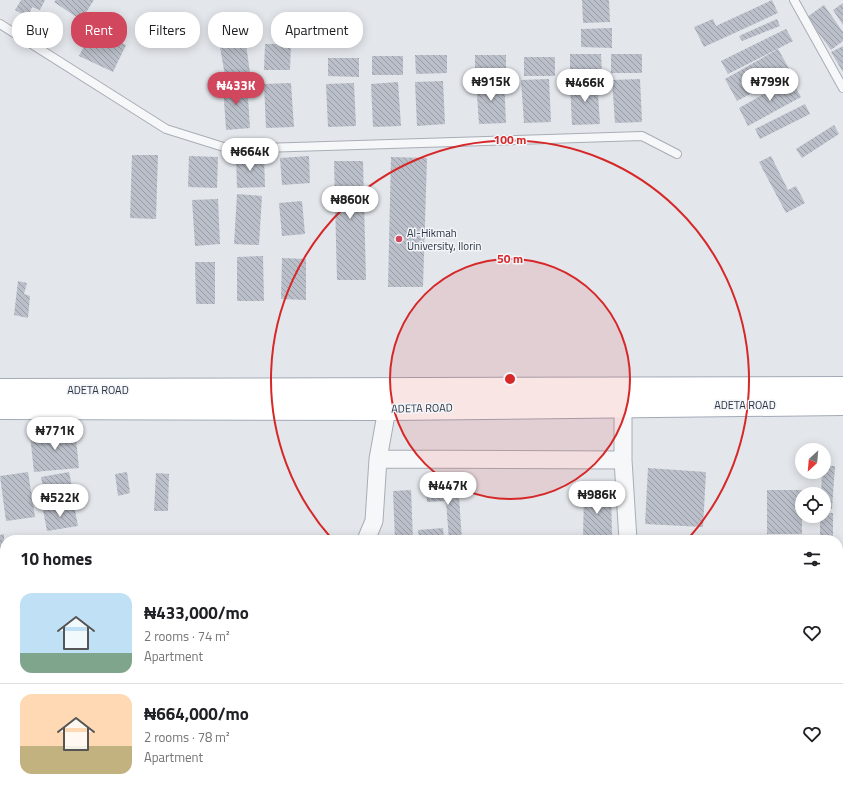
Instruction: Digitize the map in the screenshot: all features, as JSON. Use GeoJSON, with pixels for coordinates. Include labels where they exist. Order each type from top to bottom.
{"type":"FeatureCollection","features":[{"type":"Feature","properties":{"kind":"main road","name":"ADETA ROAD"},"geometry":{"type":"LineString","coordinates":[[0,390],[843,388]]}},
{"type":"Feature","properties":{"kind":"main road","name":"ADETA ROAD"},"geometry":{"type":"LineString","coordinates":[[0,408],[387,409],[843,404]]}},
{"type":"Feature","properties":{"kind":"street"},"geometry":{"type":"LineString","coordinates":[[623,406],[623,460],[628,535]]}},
{"type":"Feature","properties":{"kind":"street"},"geometry":{"type":"LineString","coordinates":[[368,535],[374,521],[378,459],[387,409]]}},
{"type":"Feature","properties":{"kind":"street"},"geometry":{"type":"LineString","coordinates":[[378,459],[623,460]]}},
{"type":"Feature","properties":{"kind":"lane"},"geometry":{"type":"LineString","coordinates":[[794,0],[843,88]]}},
{"type":"Feature","properties":{"kind":"lane"},"geometry":{"type":"LineString","coordinates":[[0,24],[166,129],[230,149],[642,136],[677,154]]}},
{"type":"Feature","properties":{"kind":"building"},"geometry":{"type":"Polygon","coordinates":[[[21,0],[45,0],[40,10],[32,7],[30,12],[19,12],[15,10],[21,0]]]}},
{"type":"Feature","properties":{"kind":"building"},"geometry":{"type":"Polygon","coordinates":[[[56,0],[94,0],[86,12],[71,12],[71,13],[54,2],[56,0]]]}},
{"type":"Feature","properties":{"kind":"building"},"geometry":{"type":"Polygon","coordinates":[[[582,0],[609,0],[610,22],[583,23],[582,0]]]}},
{"type":"Feature","properties":{"kind":"building"},"geometry":{"type":"Polygon","coordinates":[[[772,0],[778,13],[704,47],[694,27],[713,19],[716,26],[772,0]]]}},
{"type":"Feature","properties":{"kind":"building"},"geometry":{"type":"Polygon","coordinates":[[[843,3],[843,25],[833,10],[843,3]]]}},
{"type":"Feature","properties":{"kind":"building"},"geometry":{"type":"Polygon","coordinates":[[[824,5],[843,32],[843,41],[831,50],[807,17],[824,5]]]}},
{"type":"Feature","properties":{"kind":"building"},"geometry":{"type":"Polygon","coordinates":[[[777,19],[780,26],[742,41],[739,36],[777,19]]]}},
{"type":"Feature","properties":{"kind":"building"},"geometry":{"type":"Polygon","coordinates":[[[612,28],[612,48],[581,47],[581,29],[612,28]]]}},
{"type":"Feature","properties":{"kind":"building"},"geometry":{"type":"Polygon","coordinates":[[[786,29],[793,41],[728,74],[721,61],[786,29]]]}},
{"type":"Feature","properties":{"kind":"building"},"geometry":{"type":"Polygon","coordinates":[[[265,44],[271,44],[271,48],[291,48],[290,70],[264,70],[265,44]]]}},
{"type":"Feature","properties":{"kind":"building"},"geometry":{"type":"Polygon","coordinates":[[[843,46],[843,72],[831,52],[843,46]]]}},
{"type":"Feature","properties":{"kind":"building"},"geometry":{"type":"Polygon","coordinates":[[[83,48],[125,48],[113,72],[79,56],[83,48]]]}},
{"type":"Feature","properties":{"kind":"building"},"geometry":{"type":"Polygon","coordinates":[[[220,48],[247,48],[250,73],[225,76],[220,48]]]}},
{"type":"Feature","properties":{"kind":"building"},"geometry":{"type":"Polygon","coordinates":[[[778,49],[791,72],[737,101],[725,79],[778,49]]]}},
{"type":"Feature","properties":{"kind":"building"},"geometry":{"type":"Polygon","coordinates":[[[570,54],[601,54],[602,73],[570,73],[570,54]]]}},
{"type":"Feature","properties":{"kind":"building"},"geometry":{"type":"Polygon","coordinates":[[[611,54],[642,54],[642,73],[611,73],[611,54]]]}},
{"type":"Feature","properties":{"kind":"building"},"geometry":{"type":"Polygon","coordinates":[[[415,55],[447,55],[447,73],[416,74],[415,55]]]}},
{"type":"Feature","properties":{"kind":"building"},"geometry":{"type":"Polygon","coordinates":[[[475,55],[506,55],[506,73],[475,73],[475,55]]]}},
{"type":"Feature","properties":{"kind":"building"},"geometry":{"type":"Polygon","coordinates":[[[372,56],[403,56],[403,75],[372,75],[372,56]]]}},
{"type":"Feature","properties":{"kind":"building"},"geometry":{"type":"Polygon","coordinates":[[[524,57],[555,57],[555,76],[524,76],[524,57]]]}},
{"type":"Feature","properties":{"kind":"building"},"geometry":{"type":"Polygon","coordinates":[[[328,58],[359,58],[359,77],[328,76],[328,58]]]}},
{"type":"Feature","properties":{"kind":"building"},"geometry":{"type":"Polygon","coordinates":[[[504,79],[506,123],[479,124],[476,81],[504,79]]]}},
{"type":"Feature","properties":{"kind":"building"},"geometry":{"type":"Polygon","coordinates":[[[549,79],[551,122],[524,123],[521,80],[549,79]]]}},
{"type":"Feature","properties":{"kind":"building"},"geometry":{"type":"Polygon","coordinates":[[[640,79],[642,122],[615,123],[612,80],[640,79]]]}},
{"type":"Feature","properties":{"kind":"building"},"geometry":{"type":"Polygon","coordinates":[[[791,79],[801,97],[748,126],[739,108],[791,79]]]}},
{"type":"Feature","properties":{"kind":"building"},"geometry":{"type":"Polygon","coordinates":[[[597,80],[600,124],[572,125],[570,82],[597,80]]]}},
{"type":"Feature","properties":{"kind":"building"},"geometry":{"type":"Polygon","coordinates":[[[443,81],[445,124],[417,126],[415,82],[443,81]]]}},
{"type":"Feature","properties":{"kind":"building"},"geometry":{"type":"Polygon","coordinates":[[[398,82],[401,126],[373,127],[371,84],[398,82]]]}},
{"type":"Feature","properties":{"kind":"building"},"geometry":{"type":"Polygon","coordinates":[[[247,83],[250,128],[226,130],[223,85],[247,83]]]}},
{"type":"Feature","properties":{"kind":"building"},"geometry":{"type":"Polygon","coordinates":[[[291,83],[294,127],[266,128],[264,84],[291,83]]]}},
{"type":"Feature","properties":{"kind":"building"},"geometry":{"type":"Polygon","coordinates":[[[354,83],[356,126],[328,127],[326,84],[354,83]]]}},
{"type":"Feature","properties":{"kind":"building"},"geometry":{"type":"Polygon","coordinates":[[[805,104],[810,114],[760,139],[755,129],[805,104]]]}},
{"type":"Feature","properties":{"kind":"building"},"geometry":{"type":"Polygon","coordinates":[[[834,125],[839,134],[802,158],[796,149],[834,125]]]}},
{"type":"Feature","properties":{"kind":"building"},"geometry":{"type":"Polygon","coordinates":[[[132,155],[158,155],[156,219],[130,218],[132,155]]]}},
{"type":"Feature","properties":{"kind":"building"},"geometry":{"type":"Polygon","coordinates":[[[189,156],[218,157],[217,188],[188,187],[189,156]]]}},
{"type":"Feature","properties":{"kind":"building"},"geometry":{"type":"Polygon","coordinates":[[[264,156],[265,187],[237,188],[236,157],[264,156]]]}},
{"type":"Feature","properties":{"kind":"building"},"geometry":{"type":"Polygon","coordinates":[[[309,156],[310,183],[282,185],[280,158],[309,156]]]}},
{"type":"Feature","properties":{"kind":"building"},"geometry":{"type":"Polygon","coordinates":[[[771,156],[788,190],[796,186],[805,203],[786,213],[759,162],[771,156]]]}},
{"type":"Feature","properties":{"kind":"building"},"geometry":{"type":"Polygon","coordinates":[[[391,157],[427,158],[423,287],[388,287],[391,157]]]}},
{"type":"Feature","properties":{"kind":"building"},"geometry":{"type":"Polygon","coordinates":[[[334,161],[363,161],[366,280],[337,280],[334,161]]]}},
{"type":"Feature","properties":{"kind":"building"},"geometry":{"type":"Polygon","coordinates":[[[237,194],[262,196],[259,245],[234,244],[237,194]]]}},
{"type":"Feature","properties":{"kind":"building"},"geometry":{"type":"Polygon","coordinates":[[[218,199],[220,244],[195,246],[192,200],[218,199]]]}},
{"type":"Feature","properties":{"kind":"building"},"geometry":{"type":"Polygon","coordinates":[[[302,201],[305,234],[282,236],[279,203],[302,201]]]}},
{"type":"Feature","properties":{"kind":"building"},"geometry":{"type":"Polygon","coordinates":[[[263,256],[264,301],[237,301],[237,257],[263,256]]]}},
{"type":"Feature","properties":{"kind":"building"},"geometry":{"type":"Polygon","coordinates":[[[282,258],[306,259],[306,300],[281,299],[282,258]]]}},
{"type":"Feature","properties":{"kind":"building"},"geometry":{"type":"Polygon","coordinates":[[[195,262],[215,262],[215,304],[196,304],[195,262]]]}},
{"type":"Feature","properties":{"kind":"building"},"geometry":{"type":"Polygon","coordinates":[[[18,281],[27,283],[24,294],[30,296],[28,318],[14,315],[18,281]]]}},
{"type":"Feature","properties":{"kind":"building"},"geometry":{"type":"Polygon","coordinates":[[[75,430],[79,468],[34,472],[30,435],[75,430]]]}},
{"type":"Feature","properties":{"kind":"building"},"geometry":{"type":"Polygon","coordinates":[[[831,466],[835,466],[832,509],[831,487],[821,487],[822,479],[831,479],[831,466]]]}},
{"type":"Feature","properties":{"kind":"building"},"geometry":{"type":"Polygon","coordinates":[[[648,468],[706,472],[703,527],[645,524],[648,468]]]}},
{"type":"Feature","properties":{"kind":"building"},"geometry":{"type":"Polygon","coordinates":[[[28,472],[35,517],[6,521],[0,476],[28,472]]]}},
{"type":"Feature","properties":{"kind":"building"},"geometry":{"type":"Polygon","coordinates":[[[69,472],[75,501],[46,506],[41,477],[69,472]]]}},
{"type":"Feature","properties":{"kind":"building"},"geometry":{"type":"Polygon","coordinates":[[[127,472],[130,493],[118,496],[115,474],[127,472]]]}},
{"type":"Feature","properties":{"kind":"building"},"geometry":{"type":"Polygon","coordinates":[[[156,473],[169,474],[168,511],[154,511],[156,473]]]}},
{"type":"Feature","properties":{"kind":"building"},"geometry":{"type":"Polygon","coordinates":[[[458,483],[462,535],[449,535],[446,501],[427,502],[426,485],[458,483]]]}},
{"type":"Feature","properties":{"kind":"building"},"geometry":{"type":"Polygon","coordinates":[[[411,490],[413,535],[395,535],[393,491],[411,490]]]}},
{"type":"Feature","properties":{"kind":"building"},"geometry":{"type":"Polygon","coordinates":[[[767,490],[795,490],[795,523],[802,523],[802,534],[767,534],[767,490]]]}},
{"type":"Feature","properties":{"kind":"building"},"geometry":{"type":"Polygon","coordinates":[[[611,492],[612,535],[583,535],[584,493],[611,492]]]}},
{"type":"Feature","properties":{"kind":"building"},"geometry":{"type":"Polygon","coordinates":[[[74,505],[78,526],[47,531],[43,510],[74,505]]]}},
{"type":"Feature","properties":{"kind":"building"},"geometry":{"type":"Polygon","coordinates":[[[831,513],[833,513],[833,535],[820,535],[820,523],[831,523],[831,513]]]}},
{"type":"Feature","properties":{"kind":"building"},"geometry":{"type":"Polygon","coordinates":[[[443,528],[444,535],[418,535],[418,530],[443,528]]]}},
{"type":"Feature","properties":{"kind":"place","name":"Al-Hikmah University, Ilorin"},"geometry":{"type":"Point","coordinates":[399,239]}}]}
